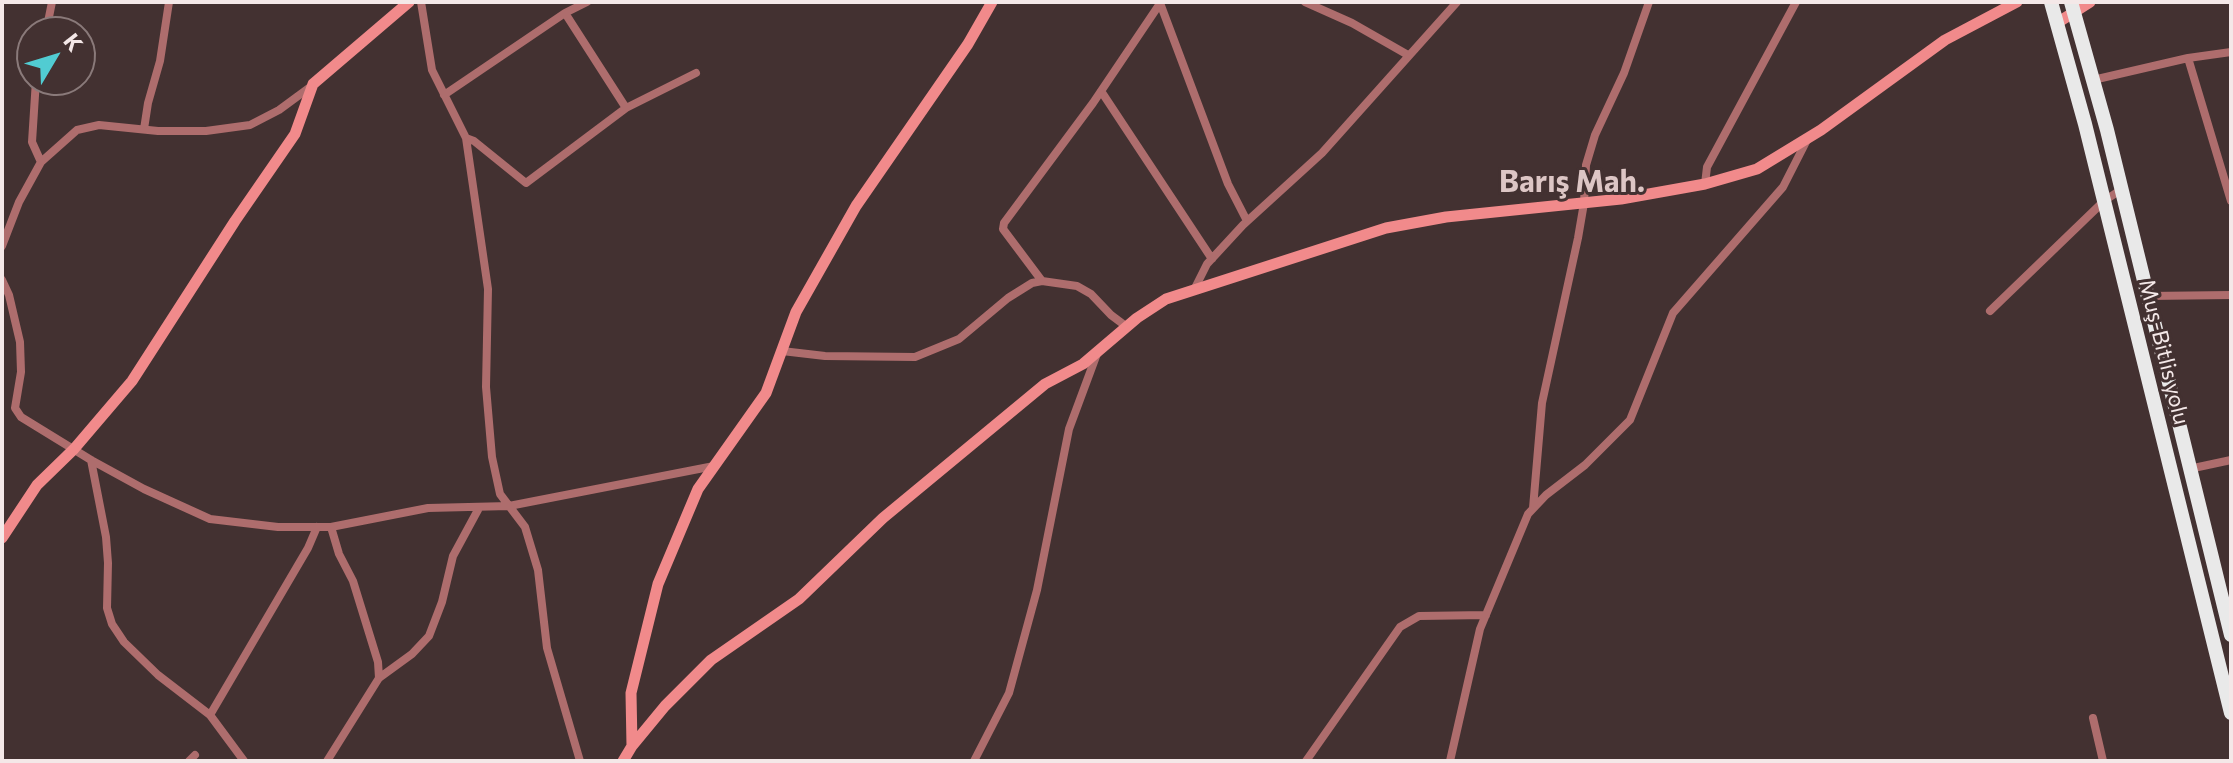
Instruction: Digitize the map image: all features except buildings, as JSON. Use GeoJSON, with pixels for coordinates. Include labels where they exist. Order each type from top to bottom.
{"type":"FeatureCollection","features":[{"type":"Feature","properties":{"kind":"highway","name":"Muş-Bitlis yolu"},"geometry":{"type":"LineString","coordinates":[[2051,2],[2104,201],[2231,713]]}},
{"type":"Feature","properties":{"kind":"highway","name":"Muş-Bitlis yolu"},"geometry":{"type":"LineString","coordinates":[[2072,7],[2122,189],[2231,635]]}},
{"type":"Feature","properties":{"kind":"street"},"geometry":{"type":"LineString","coordinates":[[144,129],[160,61],[169,2]]}},
{"type":"Feature","properties":{"kind":"street"},"geometry":{"type":"LineString","coordinates":[[2,246],[19,202],[41,162],[77,130],[99,125],[206,131],[250,125],[279,110],[313,84],[409,2]]}},
{"type":"Feature","properties":{"kind":"street"},"geometry":{"type":"LineString","coordinates":[[421,2],[432,70],[466,138],[488,289],[486,387],[492,457],[500,494],[525,527],[538,570],[547,648],[580,761]]}},
{"type":"Feature","properties":{"kind":"street"},"geometry":{"type":"LineString","coordinates":[[444,95],[565,13],[587,2]]}},
{"type":"Feature","properties":{"kind":"street"},"geometry":{"type":"LineString","coordinates":[[632,746],[631,693],[658,584],[698,489],[766,393],[796,312],[856,206],[968,44],[992,2]]}},
{"type":"Feature","properties":{"kind":"street"},"geometry":{"type":"LineString","coordinates":[[1042,281],[1003,229],[1004,223],[1101,91],[1160,2]]}},
{"type":"Feature","properties":{"kind":"street"},"geometry":{"type":"LineString","coordinates":[[1160,2],[1228,184],[1247,221]]}},
{"type":"Feature","properties":{"kind":"street"},"geometry":{"type":"LineString","coordinates":[[1305,2],[1352,23],[1408,55]]}},
{"type":"Feature","properties":{"kind":"street"},"geometry":{"type":"LineString","coordinates":[[1194,290],[1212,259],[1247,221],[1322,153],[1457,2]]}},
{"type":"Feature","properties":{"kind":"street"},"geometry":{"type":"LineString","coordinates":[[1533,508],[1542,403],[1584,203],[1586,165],[1595,135],[1624,73],[1649,2]]}},
{"type":"Feature","properties":{"kind":"street"},"geometry":{"type":"LineString","coordinates":[[1705,184],[1707,167],[1796,2]]}},
{"type":"Feature","properties":{"kind":"street"},"geometry":{"type":"LineString","coordinates":[[623,761],[665,706],[711,660],[799,599],[883,518],[1045,384],[1083,364],[1166,299],[1386,228],[1446,217],[1584,203],[1705,184],[1757,169],[1809,138],[1945,40],[2017,2]]}},
{"type":"Feature","properties":{"kind":"street"},"geometry":{"type":"LineString","coordinates":[[2057,23],[2072,7],[2090,2]]}},
{"type":"Feature","properties":{"kind":"street"},"geometry":{"type":"LineString","coordinates":[[565,13],[626,108]]}},
{"type":"Feature","properties":{"kind":"street"},"geometry":{"type":"LineString","coordinates":[[2093,80],[2188,58],[2231,52]]}},
{"type":"Feature","properties":{"kind":"street"},"geometry":{"type":"LineString","coordinates":[[2188,58],[2231,201]]}},
{"type":"Feature","properties":{"kind":"street"},"geometry":{"type":"LineString","coordinates":[[466,138],[526,183],[626,108],[696,73]]}},
{"type":"Feature","properties":{"kind":"street"},"geometry":{"type":"LineString","coordinates":[[2,538],[37,485],[74,449],[132,381],[295,134],[313,84]]}},
{"type":"Feature","properties":{"kind":"street"},"geometry":{"type":"LineString","coordinates":[[1101,91],[1212,259]]}},
{"type":"Feature","properties":{"kind":"street"},"geometry":{"type":"LineString","coordinates":[[35,96],[32,142],[41,162]]}},
{"type":"Feature","properties":{"kind":"street"},"geometry":{"type":"LineString","coordinates":[[1450,761],[1480,629],[1528,514],[1546,495],[1585,465],[1630,420],[1673,313],[1783,187],[1809,138]]}},
{"type":"Feature","properties":{"kind":"street"},"geometry":{"type":"LineString","coordinates":[[1990,311],[2104,201],[2122,189]]}},
{"type":"Feature","properties":{"kind":"street"},"geometry":{"type":"LineString","coordinates":[[2,280],[9,295],[20,342],[21,372],[15,408],[21,417],[144,489],[210,519],[278,527],[331,527],[428,508],[509,506],[714,466]]}},
{"type":"Feature","properties":{"kind":"street"},"geometry":{"type":"LineString","coordinates":[[782,351],[825,356],[915,357],[959,339],[1008,298],[1032,283],[1042,281],[1077,286],[1091,294],[1127,327]]}},
{"type":"Feature","properties":{"kind":"street"},"geometry":{"type":"LineString","coordinates":[[2148,296],[2231,295]]}},
{"type":"Feature","properties":{"kind":"street"},"geometry":{"type":"LineString","coordinates":[[974,761],[1009,693],[1037,590],[1069,429],[1099,351]]}},
{"type":"Feature","properties":{"kind":"street"},"geometry":{"type":"LineString","coordinates":[[91,460],[106,537],[107,608],[112,624],[124,642],[158,675],[210,715],[244,761]]}},
{"type":"Feature","properties":{"kind":"street"},"geometry":{"type":"LineString","coordinates":[[2188,469],[2231,460]]}},
{"type":"Feature","properties":{"kind":"street"},"geometry":{"type":"LineString","coordinates":[[327,761],[379,678],[412,654],[429,636],[442,602],[453,556],[462,534],[479,508]]}},
{"type":"Feature","properties":{"kind":"street"},"geometry":{"type":"LineString","coordinates":[[210,715],[308,548],[317,527]]}},
{"type":"Feature","properties":{"kind":"street"},"geometry":{"type":"LineString","coordinates":[[331,527],[339,554],[353,581],[378,662],[379,678]]}},
{"type":"Feature","properties":{"kind":"street"},"geometry":{"type":"LineString","coordinates":[[1306,761],[1400,627],[1419,616],[1486,615]]}},
{"type":"Feature","properties":{"kind":"street"},"geometry":{"type":"LineString","coordinates":[[2093,718],[2103,761]]}},
{"type":"Feature","properties":{"kind":"district","name":"Barış Mah."},"geometry":{"type":"Point","coordinates":[1572,182]}}]}
